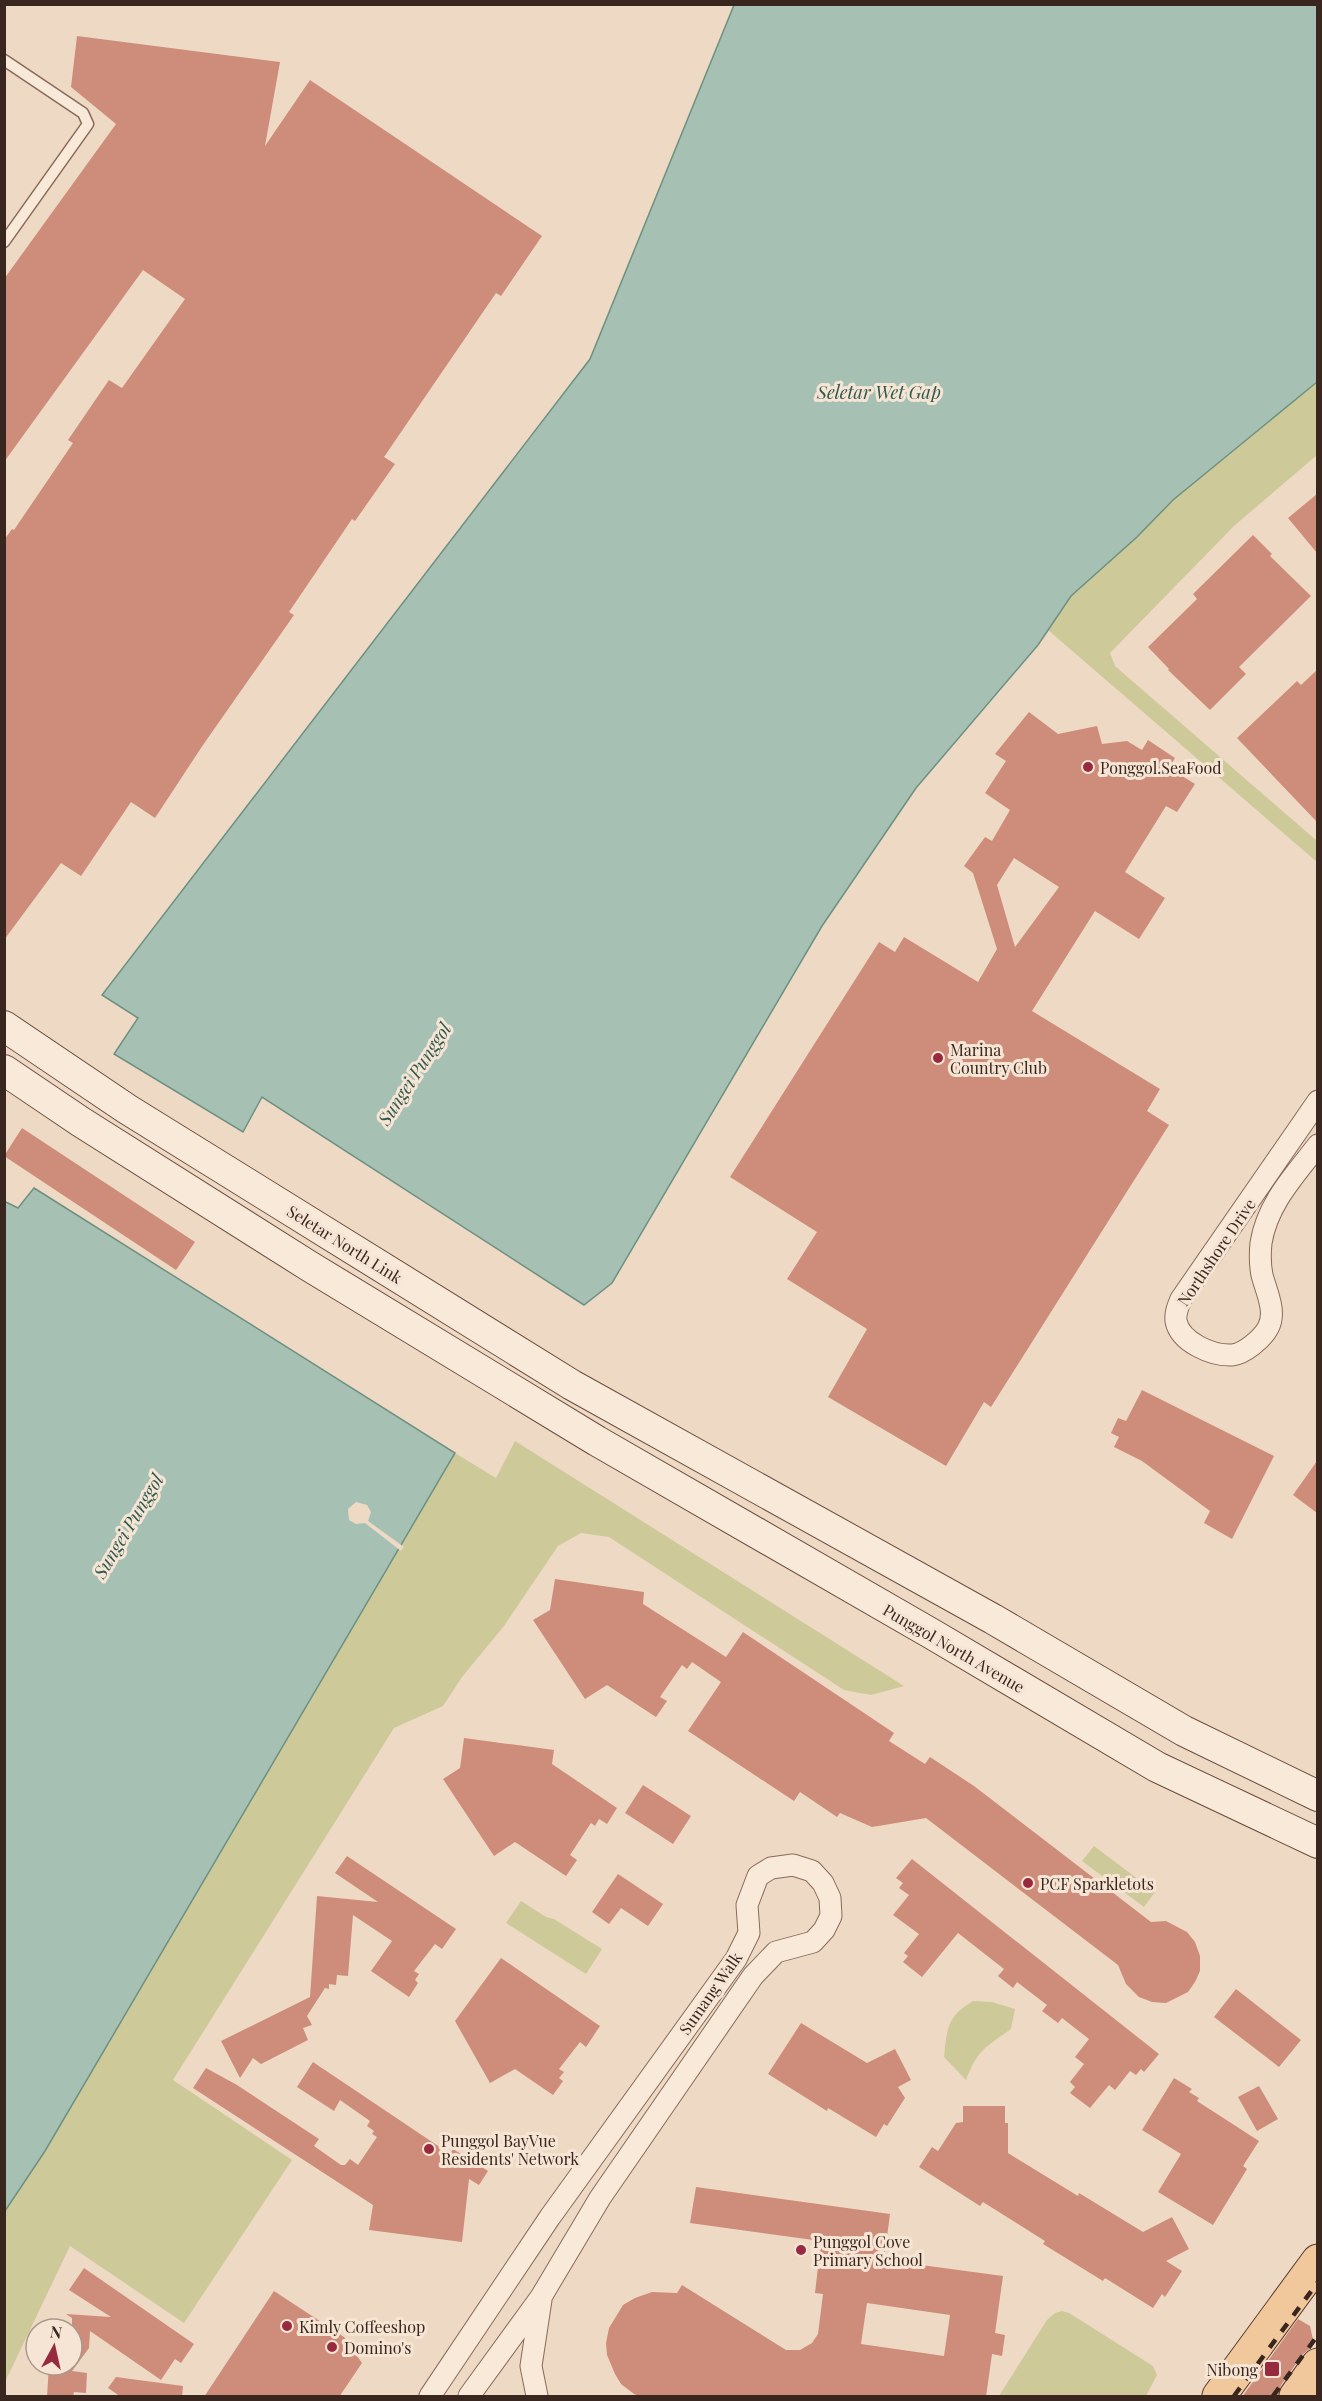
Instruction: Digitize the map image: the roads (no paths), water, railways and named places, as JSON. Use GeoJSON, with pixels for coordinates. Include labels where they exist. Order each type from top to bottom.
{"type":"FeatureCollection","features":[{"type":"Feature","properties":{"kind":"main road","name":"Seletar North Link"},"geometry":{"type":"LineString","coordinates":[[4,1026],[127,1109],[562,1379],[993,1619],[1184,1731],[1317,1796]]}},
{"type":"Feature","properties":{"kind":"main road","name":"Punggol North Avenue"},"geometry":{"type":"LineString","coordinates":[[4,1070],[81,1122],[259,1234],[597,1441],[1157,1767],[1317,1843]]}},
{"type":"Feature","properties":{"kind":"main road"},"geometry":{"type":"LineString","coordinates":[[1219,2397],[1317,2260]]}},
{"type":"Feature","properties":{"kind":"main road"},"geometry":{"type":"LineString","coordinates":[[1296,2397],[1317,2365]]}},
{"type":"Feature","properties":{"kind":"street","name":"Northshore Drive"},"geometry":{"type":"LineString","coordinates":[[1317,1101],[1181,1299],[1176,1315],[1177,1323],[1186,1337],[1199,1347],[1215,1353],[1232,1355],[1259,1339],[1268,1328],[1270,1302],[1261,1261],[1265,1227],[1271,1209],[1317,1144]]}},
{"type":"Feature","properties":{"kind":"street","name":"Sumang Walk"},"geometry":{"type":"LineString","coordinates":[[432,2396],[550,2217],[736,1959],[749,1933],[747,1905],[758,1876],[771,1868],[793,1865],[812,1871],[823,1883],[830,1898],[831,1916],[824,1930],[813,1942],[776,1952],[753,1976],[600,2198],[541,2297],[476,2394]]}},
{"type":"Feature","properties":{"kind":"street"},"geometry":{"type":"LineString","coordinates":[[537,2397],[531,2366],[541,2297]]}},
{"type":"Feature","properties":{"kind":"street"},"geometry":{"type":"LineString","coordinates":[[447,2372],[476,2394]]}},
{"type":"Feature","properties":{"kind":"lane"},"geometry":{"type":"LineString","coordinates":[[4,60],[83,113],[88,124],[4,242]]}},
{"type":"Feature","properties":{"kind":"water","name":"Seletar Wet Gap"},"geometry":{"type":"Polygon","coordinates":[[[734,5],[1317,5],[1317,382],[1173,500],[1137,537],[1071,596],[1038,645],[916,788],[822,926],[612,1283],[584,1305],[262,1097],[243,1132],[114,1054],[138,1018],[102,995],[590,359],[734,5]]]}},
{"type":"Feature","properties":{"kind":"water","name":"Sungei Punggol"},"geometry":{"type":"Polygon","coordinates":[[[34,1188],[455,1453],[45,2151],[5,2211],[4,1201],[18,1208],[34,1188]]]}},
{"type":"Feature","properties":{"kind":"railway"},"geometry":{"type":"LineString","coordinates":[[1234,2396],[1318,2282]]}},
{"type":"Feature","properties":{"kind":"railway"},"geometry":{"type":"LineString","coordinates":[[1273,2396],[1318,2335]]}},
{"type":"Feature","properties":{"kind":"place","name":"Ponggol.SeaFood"},"geometry":{"type":"Point","coordinates":[1088,767]}},
{"type":"Feature","properties":{"kind":"place","name":"Marina Country Club"},"geometry":{"type":"Point","coordinates":[938,1058]}},
{"type":"Feature","properties":{"kind":"place","name":"PCF Sparkletots"},"geometry":{"type":"Point","coordinates":[1028,1883]}},
{"type":"Feature","properties":{"kind":"place","name":"Punggol BayVue Residents' Network"},"geometry":{"type":"Point","coordinates":[429,2149]}},
{"type":"Feature","properties":{"kind":"place","name":"Punggol Cove Primary School"},"geometry":{"type":"Point","coordinates":[801,2250]}},
{"type":"Feature","properties":{"kind":"place","name":"Kimly Coffeeshop"},"geometry":{"type":"Point","coordinates":[287,2326]}},
{"type":"Feature","properties":{"kind":"place","name":"Domino's"},"geometry":{"type":"Point","coordinates":[332,2347]}},
{"type":"Feature","properties":{"kind":"place","name":"Nibong"},"geometry":{"type":"Point","coordinates":[1272,2369]}}]}
